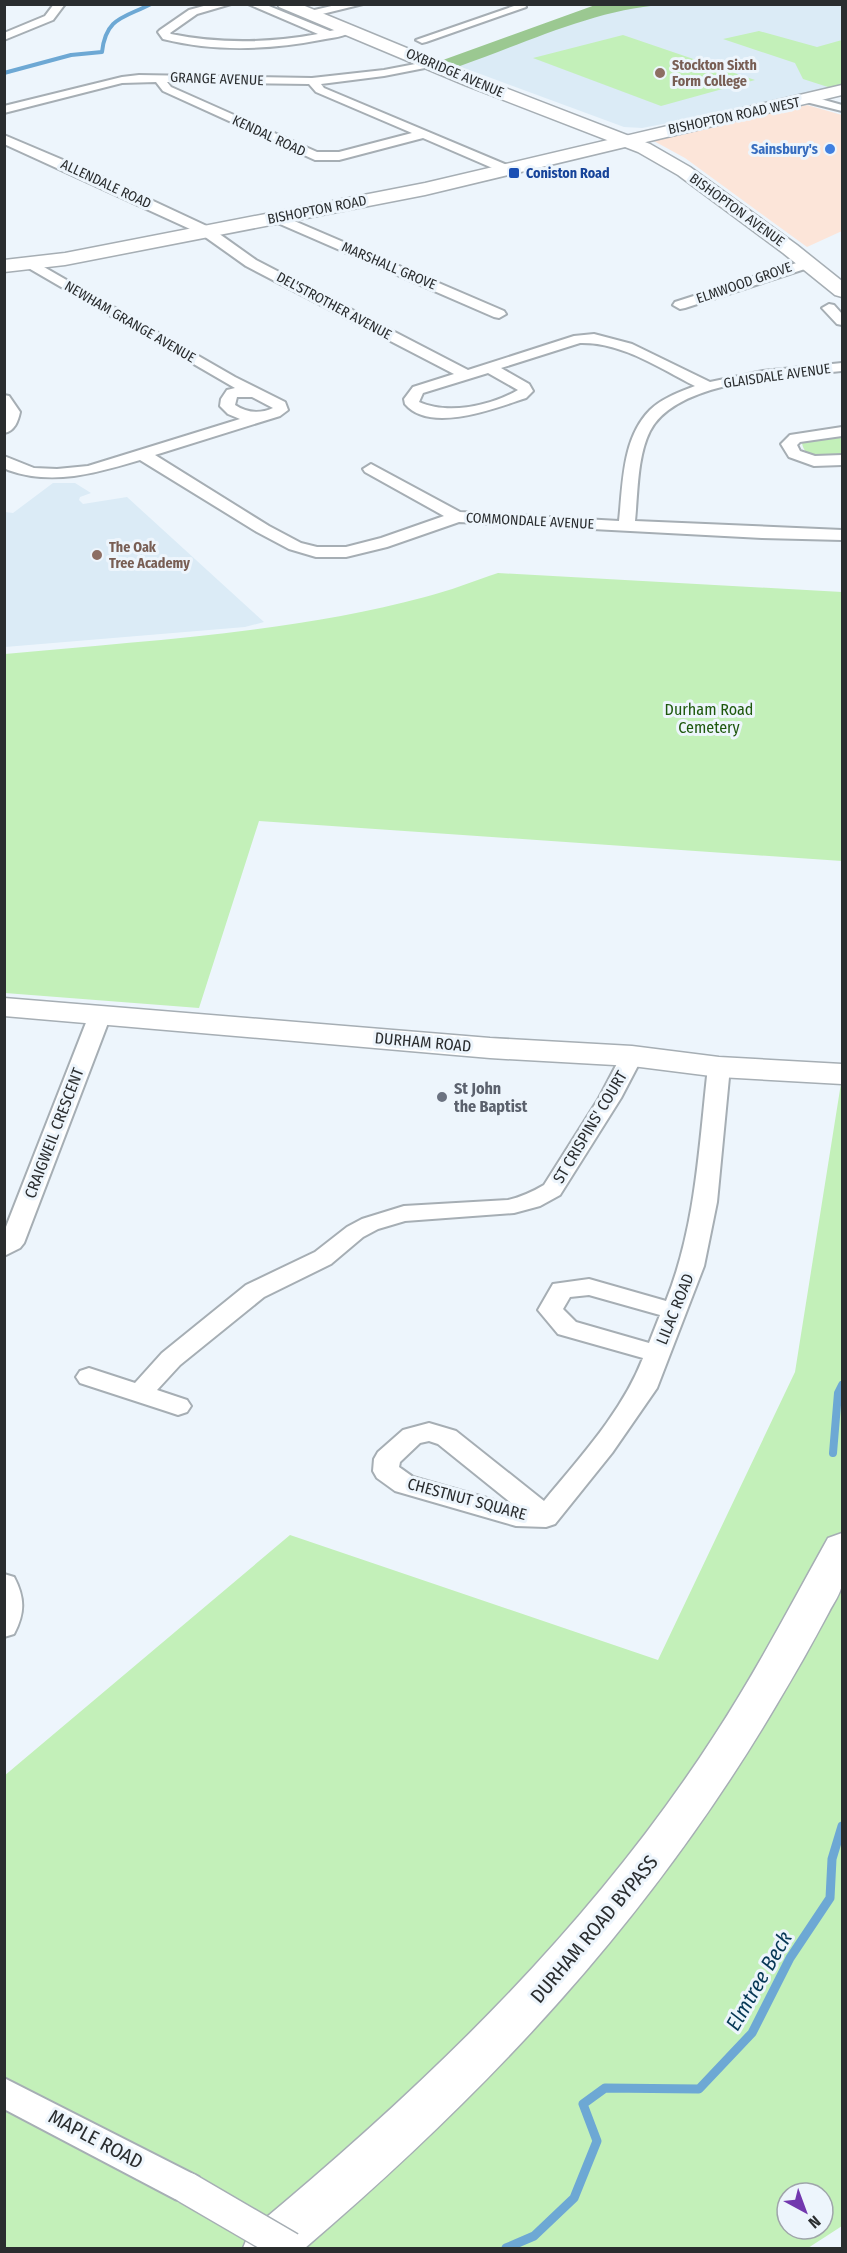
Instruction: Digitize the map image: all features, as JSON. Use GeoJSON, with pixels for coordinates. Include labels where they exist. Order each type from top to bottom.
{"type":"FeatureCollection","features":[{"type":"Feature","properties":{"kind":"street"},"geometry":{"type":"LineString","coordinates":[[4,37],[50,18],[60,4]]}},
{"type":"Feature","properties":{"kind":"street"},"geometry":{"type":"LineString","coordinates":[[226,4],[193,12],[164,32],[166,37],[179,40],[245,44],[285,43],[349,30]]}},
{"type":"Feature","properties":{"kind":"street"},"geometry":{"type":"LineString","coordinates":[[253,4],[331,35]]}},
{"type":"Feature","properties":{"kind":"street","name":"OXBRIDGE AVENUE"},"geometry":{"type":"LineString","coordinates":[[285,4],[626,140]]}},
{"type":"Feature","properties":{"kind":"street"},"geometry":{"type":"LineString","coordinates":[[310,14],[358,4]]}},
{"type":"Feature","properties":{"kind":"street"},"geometry":{"type":"LineString","coordinates":[[422,40],[521,5]]}},
{"type":"Feature","properties":{"kind":"street","name":"GRANGE AVENUE"},"geometry":{"type":"LineString","coordinates":[[4,110],[122,80],[161,78],[312,81],[384,73],[431,64]]}},
{"type":"Feature","properties":{"kind":"street","name":"KENDAL ROAD"},"geometry":{"type":"LineString","coordinates":[[161,78],[162,84],[167,89],[315,156],[339,156],[424,134]]}},
{"type":"Feature","properties":{"kind":"street"},"geometry":{"type":"LineString","coordinates":[[312,81],[320,90],[508,170]]}},
{"type":"Feature","properties":{"kind":"street","name":"BISHOPTON ROAD WEST"},"geometry":{"type":"LineString","coordinates":[[626,140],[810,100],[843,90]]}},
{"type":"Feature","properties":{"kind":"street"},"geometry":{"type":"LineString","coordinates":[[810,100],[843,108]]}},
{"type":"Feature","properties":{"kind":"street","name":"ALLENDALE ROAD"},"geometry":{"type":"LineString","coordinates":[[4,140],[85,174],[206,231]]}},
{"type":"Feature","properties":{"kind":"street","name":"BISHOPTON ROAD"},"geometry":{"type":"LineString","coordinates":[[4,266],[30,264],[278,218],[508,170],[626,140]]}},
{"type":"Feature","properties":{"kind":"street","name":"BISHOPTON AVENUE"},"geometry":{"type":"LineString","coordinates":[[626,140],[684,171],[843,291]]}},
{"type":"Feature","properties":{"kind":"street","name":"MARSHALL GROVE"},"geometry":{"type":"LineString","coordinates":[[278,218],[499,314]]}},
{"type":"Feature","properties":{"kind":"street","name":"DEL'STROTHER AVENUE"},"geometry":{"type":"LineString","coordinates":[[206,231],[251,263],[465,374]]}},
{"type":"Feature","properties":{"kind":"street","name":"NEWHAM GRANGE AVENUE"},"geometry":{"type":"LineString","coordinates":[[30,264],[231,386]]}},
{"type":"Feature","properties":{"kind":"street","name":"ELMWOOD GROVE"},"geometry":{"type":"LineString","coordinates":[[680,305],[795,266],[809,264]]}},
{"type":"Feature","properties":{"kind":"street"},"geometry":{"type":"LineString","coordinates":[[829,308],[843,321]]}},
{"type":"Feature","properties":{"kind":"street"},"geometry":{"type":"LineString","coordinates":[[488,368],[524,387],[526,391],[521,395],[463,413],[432,413],[412,404],[411,399],[418,390],[579,339],[600,338],[619,344],[707,386]]}},
{"type":"Feature","properties":{"kind":"street","name":"GLAISDALE AVENUE"},"geometry":{"type":"LineString","coordinates":[[627,525],[637,452],[644,429],[653,417],[667,405],[707,386],[742,378],[843,367]]}},
{"type":"Feature","properties":{"kind":"street"},"geometry":{"type":"LineString","coordinates":[[4,461],[12,466],[37,472],[71,473],[90,470],[142,454],[234,419],[266,416],[281,410],[280,405],[256,392],[231,386],[227,406],[234,419]]}},
{"type":"Feature","properties":{"kind":"street"},"geometry":{"type":"LineString","coordinates":[[4,399],[12,412],[10,422],[4,429]]}},
{"type":"Feature","properties":{"kind":"street"},"geometry":{"type":"LineString","coordinates":[[843,432],[795,438],[789,444],[795,454],[814,461],[843,460]]}},
{"type":"Feature","properties":{"kind":"street","name":"COMMONDALE AVENUE"},"geometry":{"type":"LineString","coordinates":[[142,454],[263,529],[295,546],[316,552],[346,552],[387,542],[457,517],[843,535]]}},
{"type":"Feature","properties":{"kind":"street"},"geometry":{"type":"LineString","coordinates":[[371,469],[457,517]]}},
{"type":"Feature","properties":{"kind":"street","name":"DURHAM ROAD"},"geometry":{"type":"LineString","coordinates":[[4,1008],[490,1048],[632,1056],[719,1067],[843,1074]]}},
{"type":"Feature","properties":{"kind":"street","name":"CRAIGWEIL CRESCENT"},"geometry":{"type":"LineString","coordinates":[[4,1248],[12,1243],[100,1015]]}},
{"type":"Feature","properties":{"kind":"street","name":"ST CRISPINS' COURT"},"geometry":{"type":"LineString","coordinates":[[140,1393],[171,1359],[255,1291],[323,1258],[355,1232],[370,1224],[404,1214],[508,1207],[525,1205],[539,1199],[552,1190],[610,1098],[632,1056]]}},
{"type":"Feature","properties":{"kind":"street","name":"LILAC ROAD"},"geometry":{"type":"LineString","coordinates":[[546,1517],[603,1447],[644,1388],[692,1266],[703,1213],[719,1067]]}},
{"type":"Feature","properties":{"kind":"street"},"geometry":{"type":"LineString","coordinates":[[656,1353],[567,1328],[550,1311],[562,1290],[589,1287],[674,1311]]}},
{"type":"Feature","properties":{"kind":"street"},"geometry":{"type":"LineString","coordinates":[[89,1377],[178,1406]]}},
{"type":"Feature","properties":{"kind":"street","name":"CHESTNUT SQUARE"},"geometry":{"type":"LineString","coordinates":[[429,1432],[447,1437],[546,1517],[516,1516],[404,1484],[386,1471],[387,1460],[412,1436],[429,1432]]}},
{"type":"Feature","properties":{"kind":"street","name":"DURHAM ROAD BYPASS"},"geometry":{"type":"LineString","coordinates":[[268,2248],[324,2204],[415,2123],[488,2052],[575,1957],[650,1864],[701,1794],[773,1677],[843,1548]]}},
{"type":"Feature","properties":{"kind":"street"},"geometry":{"type":"LineString","coordinates":[[4,1584],[10,1595],[11,1609],[4,1627]]}},
{"type":"Feature","properties":{"kind":"street","name":"MAPLE ROAD"},"geometry":{"type":"LineString","coordinates":[[4,2092],[187,2188],[290,2248]]}},
{"type":"Feature","properties":{"kind":"shaded area","name":"Stockton Sixth Form College"},"geometry":{"type":"Polygon","coordinates":[[[610,5],[842,5],[842,85],[746,108],[642,128],[624,127],[445,61],[610,5]]]}},
{"type":"Feature","properties":{"kind":"shaded area"},"geometry":{"type":"Polygon","coordinates":[[[807,105],[842,115],[842,231],[807,247],[685,158],[652,140],[807,105]]]}},
{"type":"Feature","properties":{"kind":"shaded area","name":"The Oak Tree Academy"},"geometry":{"type":"Polygon","coordinates":[[[53,483],[75,483],[91,493],[80,497],[79,500],[83,504],[127,497],[264,622],[245,627],[5,647],[5,512],[13,513],[53,483]]]}},
{"type":"Feature","properties":{"kind":"green space"},"geometry":{"type":"Polygon","coordinates":[[[598,4],[662,5],[611,13],[586,20],[460,66],[443,60],[598,4]]]}},
{"type":"Feature","properties":{"kind":"green space"},"geometry":{"type":"Polygon","coordinates":[[[759,31],[817,47],[842,40],[842,85],[831,88],[803,79],[795,63],[723,39],[759,31]]]}},
{"type":"Feature","properties":{"kind":"green space"},"geometry":{"type":"Polygon","coordinates":[[[623,35],[755,80],[661,106],[533,58],[623,35]]]}},
{"type":"Feature","properties":{"kind":"green space"},"geometry":{"type":"Polygon","coordinates":[[[842,437],[842,456],[812,456],[804,449],[802,443],[806,441],[842,437]]]}},
{"type":"Feature","properties":{"kind":"green space","name":"Durham Road Cemetery"},"geometry":{"type":"Polygon","coordinates":[[[498,573],[842,592],[842,861],[259,821],[199,1008],[5,993],[5,654],[163,640],[323,619],[425,597],[498,573]]]}},
{"type":"Feature","properties":{"kind":"green space"},"geometry":{"type":"Polygon","coordinates":[[[842,1077],[842,2226],[835,2231],[835,2181],[775,2181],[775,2241],[819,2241],[808,2248],[5,2248],[4,1776],[290,1535],[658,1660],[795,1372],[842,1077]]]}},
{"type":"Feature","properties":{"kind":"waterway"},"geometry":{"type":"LineString","coordinates":[[4,73],[71,55],[102,52],[104,40],[112,25],[151,4]]}},
{"type":"Feature","properties":{"kind":"waterway","name":"Elmtree Beck"},"geometry":{"type":"LineString","coordinates":[[833,1453],[838,1393],[842,1385]]}},
{"type":"Feature","properties":{"kind":"waterway","name":"Elmtree Beck"},"geometry":{"type":"LineString","coordinates":[[506,2248],[534,2236],[574,2198],[597,2141],[583,2104],[605,2088],[699,2089],[752,2033],[790,1958],[830,1898],[832,1859],[842,1826]]}},
{"type":"Feature","properties":{"kind":"place","name":"Stockton Sixth Form College"},"geometry":{"type":"Point","coordinates":[660,73]}},
{"type":"Feature","properties":{"kind":"place","name":"Sainsbury's"},"geometry":{"type":"Point","coordinates":[830,149]}},
{"type":"Feature","properties":{"kind":"place","name":"Coniston Road"},"geometry":{"type":"Point","coordinates":[514,173]}},
{"type":"Feature","properties":{"kind":"place","name":"The Oak Tree Academy"},"geometry":{"type":"Point","coordinates":[97,555]}},
{"type":"Feature","properties":{"kind":"place","name":"St John the Baptist"},"geometry":{"type":"Point","coordinates":[442,1097]}}]}
